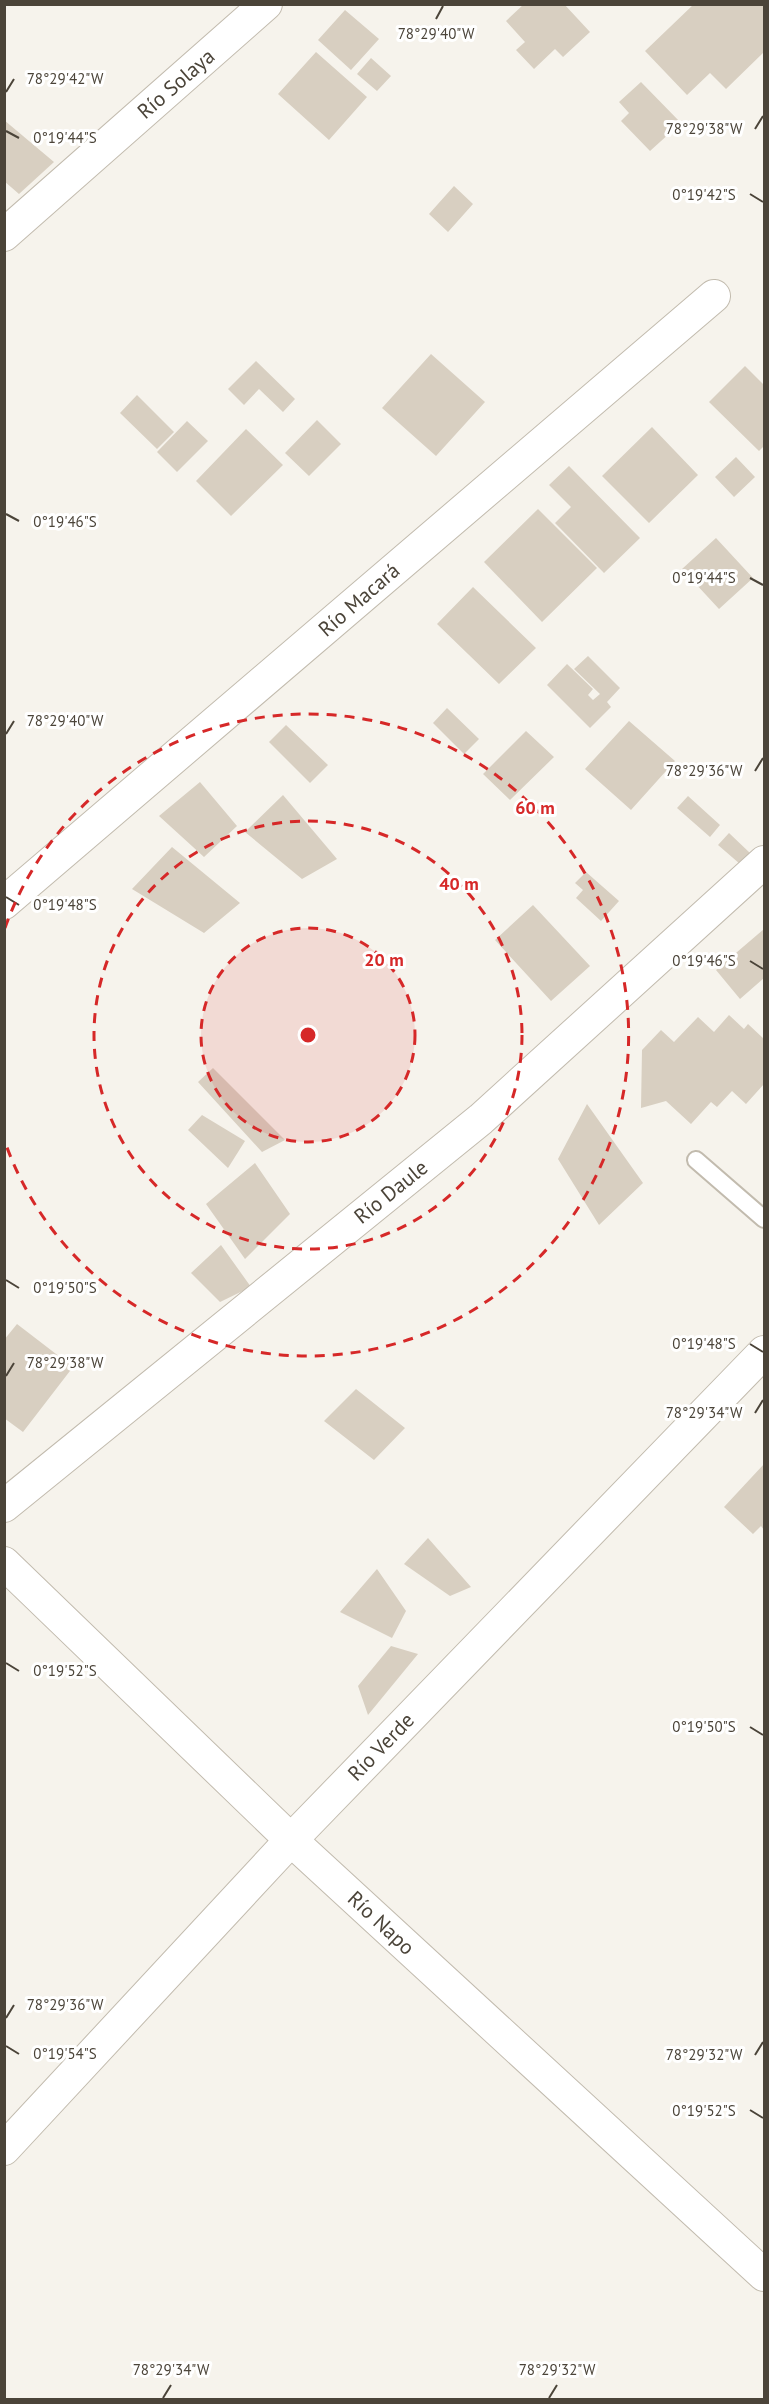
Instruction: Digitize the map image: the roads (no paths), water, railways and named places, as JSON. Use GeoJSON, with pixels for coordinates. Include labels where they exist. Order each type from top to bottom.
{"type":"FeatureCollection","features":[{"type":"Feature","properties":{"kind":"street","name":"Río Solaya"},"geometry":{"type":"LineString","coordinates":[[4,235],[266,4]]}},
{"type":"Feature","properties":{"kind":"street","name":"Río Macará"},"geometry":{"type":"LineString","coordinates":[[4,903],[714,296]]}},
{"type":"Feature","properties":{"kind":"street","name":"Río Daule"},"geometry":{"type":"LineString","coordinates":[[4,1506],[481,1119],[765,862]]}},
{"type":"Feature","properties":{"kind":"street","name":"Río Verde"},"geometry":{"type":"LineString","coordinates":[[4,2149],[291,1840],[765,1352]]}},
{"type":"Feature","properties":{"kind":"street","name":"Río Napo"},"geometry":{"type":"LineString","coordinates":[[4,1563],[291,1840],[765,2275]]}},
{"type":"Feature","properties":{"kind":"lane"},"geometry":{"type":"LineString","coordinates":[[696,1160],[765,1219]]}}]}
